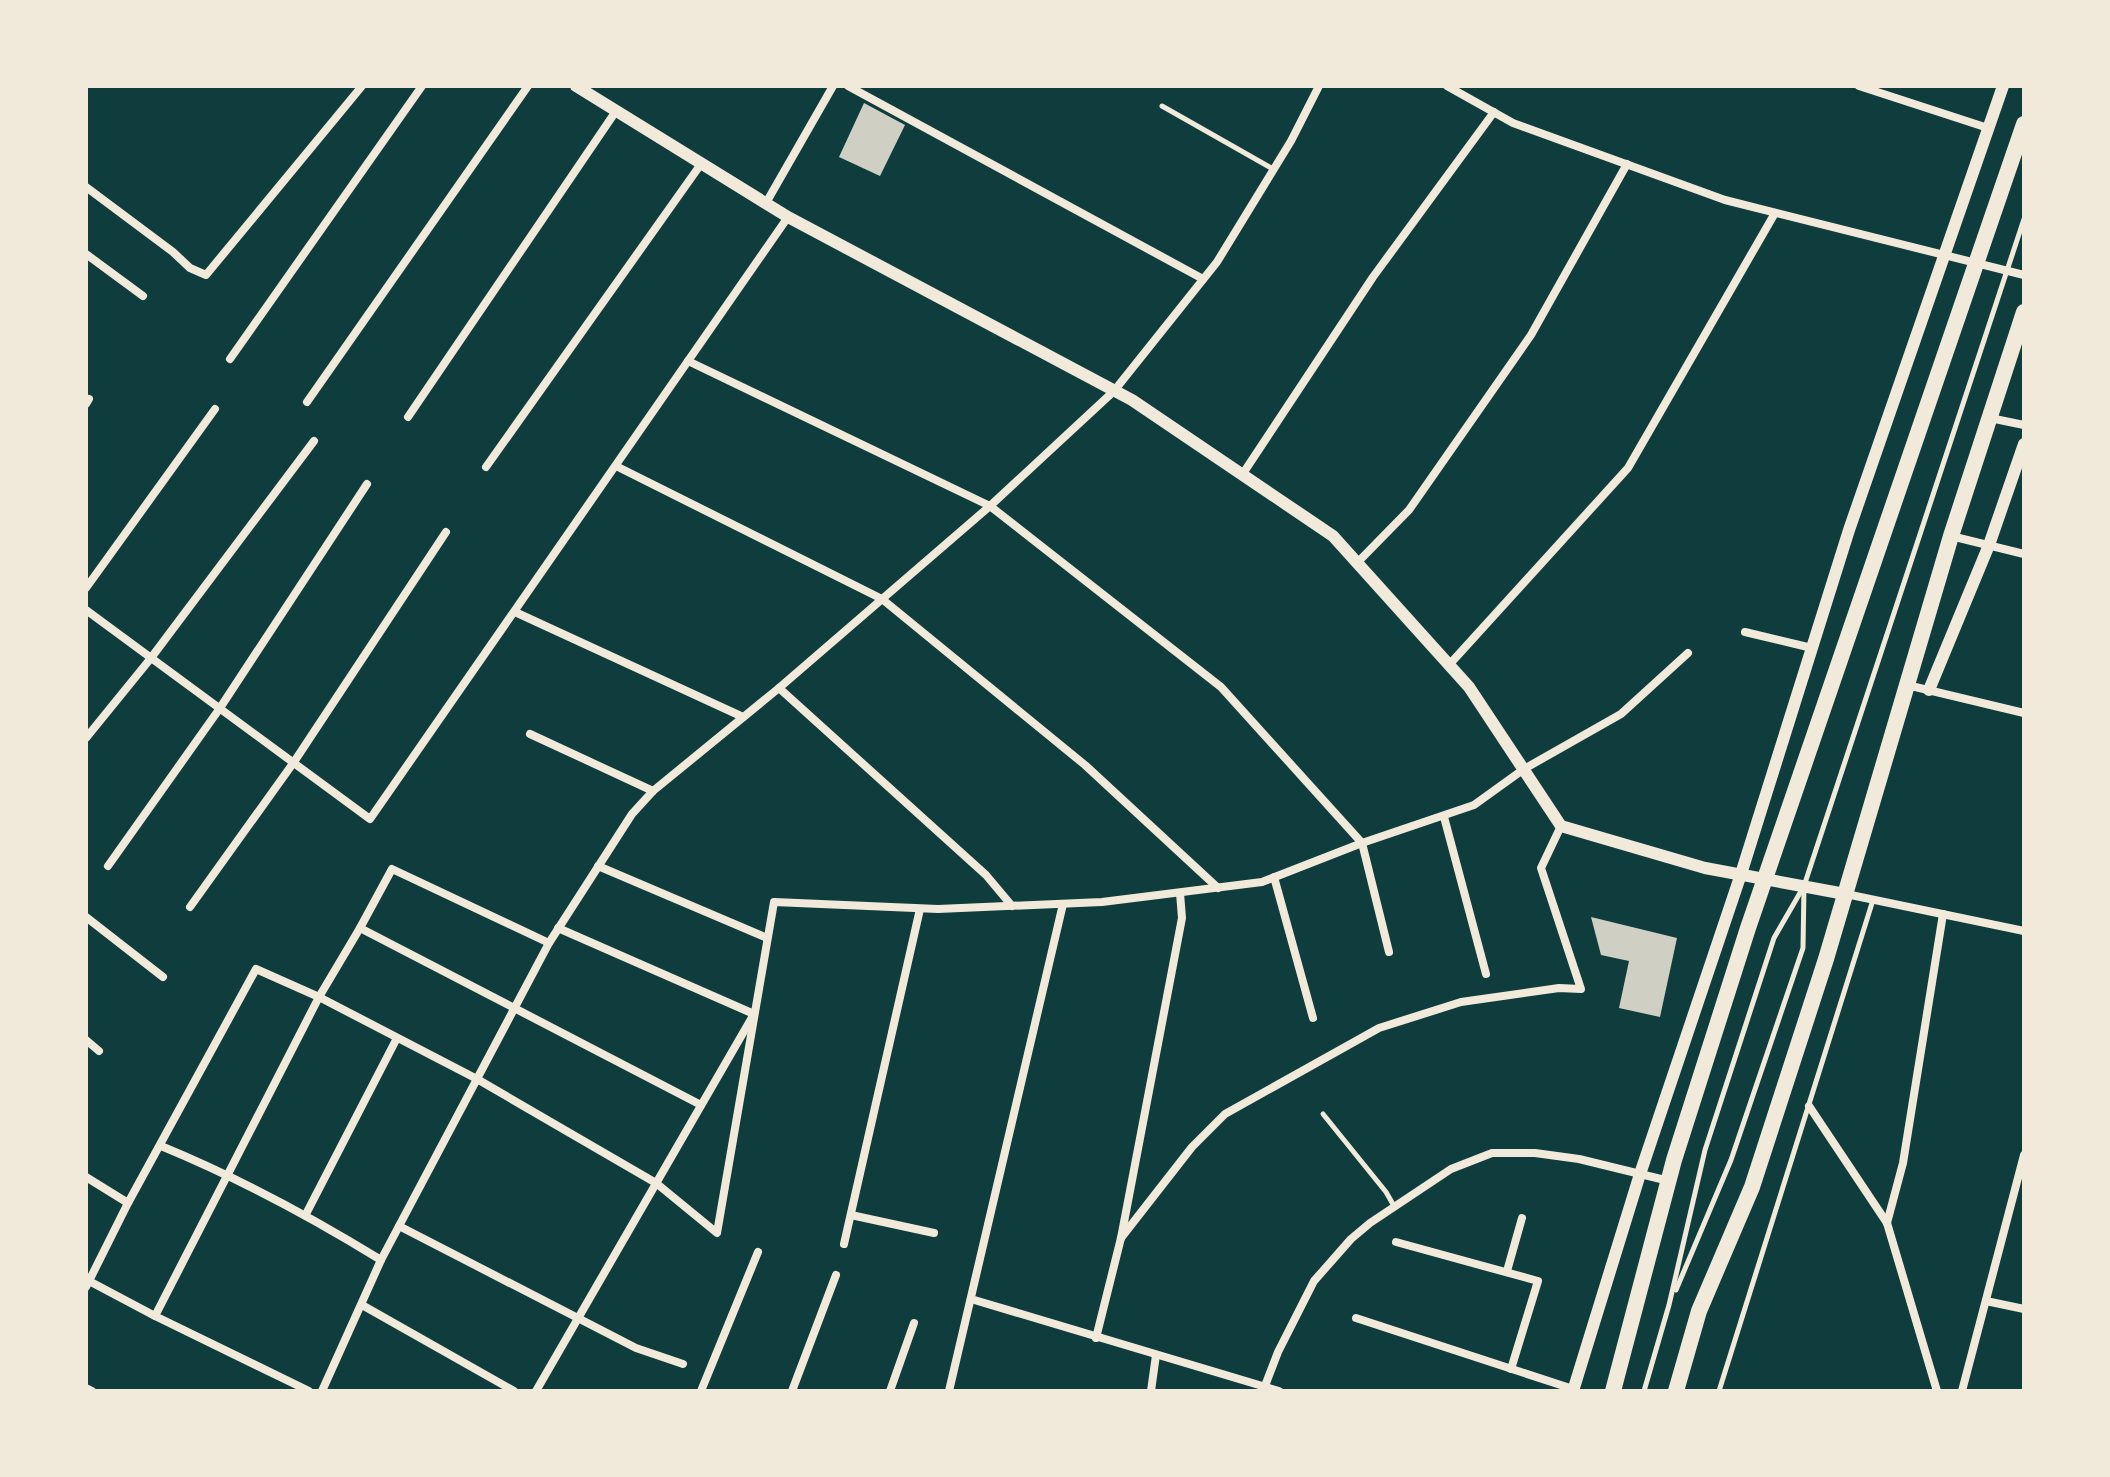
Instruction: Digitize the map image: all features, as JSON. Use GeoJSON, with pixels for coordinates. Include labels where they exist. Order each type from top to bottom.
{"type":"FeatureCollection","features":[{"type":"Feature","properties":{"kind":"main road"},"geometry":{"type":"LineString","coordinates":[[1613,1391],[1669,1181],[1765,878],[2024,124]]}},
{"type":"Feature","properties":{"kind":"main road"},"geometry":{"type":"LineString","coordinates":[[1676,1391],[1699,1311],[1752,1187],[1845,894],[1951,536],[2024,312]]}},
{"type":"Feature","properties":{"kind":"street"},"geometry":{"type":"LineString","coordinates":[[86,187],[190,268],[206,275],[362,86]]}},
{"type":"Feature","properties":{"kind":"street"},"geometry":{"type":"LineString","coordinates":[[230,359],[422,86]]}},
{"type":"Feature","properties":{"kind":"street"},"geometry":{"type":"LineString","coordinates":[[307,402],[528,86]]}},
{"type":"Feature","properties":{"kind":"street"},"geometry":{"type":"LineString","coordinates":[[576,86],[788,217],[1114,391],[1333,536],[1469,687],[1561,826],[1705,868],[2024,931]]}},
{"type":"Feature","properties":{"kind":"street"},"geometry":{"type":"LineString","coordinates":[[766,203],[833,86]]}},
{"type":"Feature","properties":{"kind":"street"},"geometry":{"type":"LineString","coordinates":[[848,86],[1203,279]]}},
{"type":"Feature","properties":{"kind":"street"},"geometry":{"type":"LineString","coordinates":[[322,1391],[381,1260],[549,943],[632,814],[653,791],[779,688],[990,506],[1114,391],[1217,262],[1274,170],[1319,86]]}},
{"type":"Feature","properties":{"kind":"street"},"geometry":{"type":"LineString","coordinates":[[1447,86],[1513,123],[1725,200],[2024,275]]}},
{"type":"Feature","properties":{"kind":"street"},"geometry":{"type":"LineString","coordinates":[[1859,86],[1988,128]]}},
{"type":"Feature","properties":{"kind":"street"},"geometry":{"type":"LineString","coordinates":[[1356,1318],[1573,1390],[1849,530],[2003,86]]}},
{"type":"Feature","properties":{"kind":"street"},"geometry":{"type":"LineString","coordinates":[[408,417],[616,111]]}},
{"type":"Feature","properties":{"kind":"street"},"geometry":{"type":"LineString","coordinates":[[1242,475],[1373,277],[1494,112]]}},
{"type":"Feature","properties":{"kind":"street"},"geometry":{"type":"LineString","coordinates":[[486,467],[701,164]]}},
{"type":"Feature","properties":{"kind":"street"},"geometry":{"type":"LineString","coordinates":[[1357,563],[1409,510],[1531,335],[1627,164]]}},
{"type":"Feature","properties":{"kind":"street"},"geometry":{"type":"LineString","coordinates":[[1449,665],[1628,468],[1775,213]]}},
{"type":"Feature","properties":{"kind":"street"},"geometry":{"type":"LineString","coordinates":[[86,610],[370,819],[788,217]]}},
{"type":"Feature","properties":{"kind":"street"},"geometry":{"type":"LineString","coordinates":[[86,254],[143,296]]}},
{"type":"Feature","properties":{"kind":"street"},"geometry":{"type":"LineString","coordinates":[[688,361],[990,506],[1221,687],[1362,843],[1389,952]]}},
{"type":"Feature","properties":{"kind":"street"},"geometry":{"type":"LineString","coordinates":[[86,588],[215,409]]}},
{"type":"Feature","properties":{"kind":"street"},"geometry":{"type":"LineString","coordinates":[[1989,418],[2024,425]]}},
{"type":"Feature","properties":{"kind":"street"},"geometry":{"type":"LineString","coordinates":[[86,738],[151,658],[314,441]]}},
{"type":"Feature","properties":{"kind":"street"},"geometry":{"type":"LineString","coordinates":[[1929,690],[1989,545],[2024,444]]}},
{"type":"Feature","properties":{"kind":"street"},"geometry":{"type":"LineString","coordinates":[[616,466],[882,599],[1085,765],[1218,888]]}},
{"type":"Feature","properties":{"kind":"street"},"geometry":{"type":"LineString","coordinates":[[108,866],[220,708],[367,484]]}},
{"type":"Feature","properties":{"kind":"street"},"geometry":{"type":"LineString","coordinates":[[190,907],[294,762],[446,532]]}},
{"type":"Feature","properties":{"kind":"street"},"geometry":{"type":"LineString","coordinates":[[1951,536],[2024,554]]}},
{"type":"Feature","properties":{"kind":"street"},"geometry":{"type":"LineString","coordinates":[[515,612],[743,717]]}},
{"type":"Feature","properties":{"kind":"street"},"geometry":{"type":"LineString","coordinates":[[1745,632],[1812,648]]}},
{"type":"Feature","properties":{"kind":"street"},"geometry":{"type":"LineString","coordinates":[[309,1391],[88,1284],[128,1203],[256,969],[319,997],[477,1079],[656,1183],[717,1233],[774,902],[920,909],[1063,904],[1262,882],[1362,843],[1474,805],[1524,769],[1621,714],[1688,653]]}},
{"type":"Feature","properties":{"kind":"street"},"geometry":{"type":"LineString","coordinates":[[1907,685],[2024,713]]}},
{"type":"Feature","properties":{"kind":"street"},"geometry":{"type":"LineString","coordinates":[[779,688],[986,875],[1012,906]]}},
{"type":"Feature","properties":{"kind":"street"},"geometry":{"type":"LineString","coordinates":[[530,734],[653,791]]}},
{"type":"Feature","properties":{"kind":"street"},"geometry":{"type":"LineString","coordinates":[[1444,817],[1486,974]]}},
{"type":"Feature","properties":{"kind":"street"},"geometry":{"type":"LineString","coordinates":[[1121,1238],[1192,1147],[1225,1114],[1379,1028],[1461,1002],[1559,988],[1581,989],[1541,868],[1561,826]]}},
{"type":"Feature","properties":{"kind":"street"},"geometry":{"type":"LineString","coordinates":[[598,866],[767,938]]}},
{"type":"Feature","properties":{"kind":"street"},"geometry":{"type":"LineString","coordinates":[[155,1316],[319,997],[392,869],[549,943]]}},
{"type":"Feature","properties":{"kind":"street"},"geometry":{"type":"LineString","coordinates":[[1274,877],[1313,1018]]}},
{"type":"Feature","properties":{"kind":"street"},"geometry":{"type":"LineString","coordinates":[[1096,1338],[1121,1238],[1182,918],[1180,893]]}},
{"type":"Feature","properties":{"kind":"street"},"geometry":{"type":"LineString","coordinates":[[949,1391],[1063,904]]}},
{"type":"Feature","properties":{"kind":"street"},"geometry":{"type":"LineString","coordinates":[[844,1244],[920,909]]}},
{"type":"Feature","properties":{"kind":"street"},"geometry":{"type":"LineString","coordinates":[[1887,1223],[1903,1163],[1943,914]]}},
{"type":"Feature","properties":{"kind":"street"},"geometry":{"type":"LineString","coordinates":[[86,917],[163,977]]}},
{"type":"Feature","properties":{"kind":"street"},"geometry":{"type":"LineString","coordinates":[[360,928],[701,1105]]}},
{"type":"Feature","properties":{"kind":"street"},"geometry":{"type":"LineString","coordinates":[[558,928],[754,1014]]}},
{"type":"Feature","properties":{"kind":"street"},"geometry":{"type":"LineString","coordinates":[[536,1391],[754,1014]]}},
{"type":"Feature","properties":{"kind":"street"},"geometry":{"type":"LineString","coordinates":[[306,1214],[397,1038]]}},
{"type":"Feature","properties":{"kind":"street"},"geometry":{"type":"LineString","coordinates":[[86,1040],[99,1051]]}},
{"type":"Feature","properties":{"kind":"street"},"geometry":{"type":"LineString","coordinates":[[1809,1106],[1887,1223],[1937,1391]]}},
{"type":"Feature","properties":{"kind":"street"},"geometry":{"type":"LineString","coordinates":[[161,1146],[230,1174],[306,1214],[381,1260]]}},
{"type":"Feature","properties":{"kind":"street"},"geometry":{"type":"LineString","coordinates":[[1264,1389],[1314,1281],[1351,1239],[1451,1169],[1492,1153],[1535,1153],[1579,1159],[1669,1181]]}},
{"type":"Feature","properties":{"kind":"street"},"geometry":{"type":"LineString","coordinates":[[1962,1391],[2024,1155]]}},
{"type":"Feature","properties":{"kind":"street"},"geometry":{"type":"LineString","coordinates":[[86,1177],[128,1203]]}},
{"type":"Feature","properties":{"kind":"street"},"geometry":{"type":"LineString","coordinates":[[851,1215],[934,1233]]}},
{"type":"Feature","properties":{"kind":"street"},"geometry":{"type":"LineString","coordinates":[[1507,1271],[1522,1218]]}},
{"type":"Feature","properties":{"kind":"street"},"geometry":{"type":"LineString","coordinates":[[399,1226],[636,1348],[683,1364]]}},
{"type":"Feature","properties":{"kind":"street"},"geometry":{"type":"LineString","coordinates":[[1396,1242],[1538,1281],[1511,1369]]}},
{"type":"Feature","properties":{"kind":"street"},"geometry":{"type":"LineString","coordinates":[[701,1391],[758,1252]]}},
{"type":"Feature","properties":{"kind":"street"},"geometry":{"type":"LineString","coordinates":[[86,1259],[97,1265]]}},
{"type":"Feature","properties":{"kind":"street"},"geometry":{"type":"LineString","coordinates":[[792,1391],[836,1275]]}},
{"type":"Feature","properties":{"kind":"street"},"geometry":{"type":"LineString","coordinates":[[971,1299],[1279,1391]]}},
{"type":"Feature","properties":{"kind":"street"},"geometry":{"type":"LineString","coordinates":[[1986,1301],[2024,1309]]}},
{"type":"Feature","properties":{"kind":"street"},"geometry":{"type":"LineString","coordinates":[[362,1305],[514,1391]]}},
{"type":"Feature","properties":{"kind":"street"},"geometry":{"type":"LineString","coordinates":[[890,1391],[914,1323]]}},
{"type":"Feature","properties":{"kind":"street"},"geometry":{"type":"LineString","coordinates":[[1151,1391],[1156,1355]]}},
{"type":"Feature","properties":{"kind":"street"},"geometry":{"type":"LineString","coordinates":[[86,1388],[92,1391]]}},
{"type":"Feature","properties":{"kind":"lane"},"geometry":{"type":"LineString","coordinates":[[1162,106],[1274,170]]}},
{"type":"Feature","properties":{"kind":"lane"},"geometry":{"type":"LineString","coordinates":[[1644,1391],[1669,1305],[1710,1135],[1774,938],[1804,886],[2024,219]]}},
{"type":"Feature","properties":{"kind":"lane"},"geometry":{"type":"LineString","coordinates":[[1669,1305],[1731,1160],[1803,948],[1804,886]]}},
{"type":"Feature","properties":{"kind":"lane"},"geometry":{"type":"LineString","coordinates":[[1719,1391],[1873,899]]}},
{"type":"Feature","properties":{"kind":"lane"},"geometry":{"type":"LineString","coordinates":[[1323,1114],[1394,1206]]}},
{"type":"Feature","properties":{"kind":"building"},"geometry":{"type":"Polygon","coordinates":[[[864,103],[905,125],[880,176],[839,157],[864,103]]]}},
{"type":"Feature","properties":{"kind":"building"},"geometry":{"type":"Polygon","coordinates":[[[1591,917],[1677,938],[1660,1017],[1619,1008],[1629,961],[1601,955],[1591,917]]]}}]}
